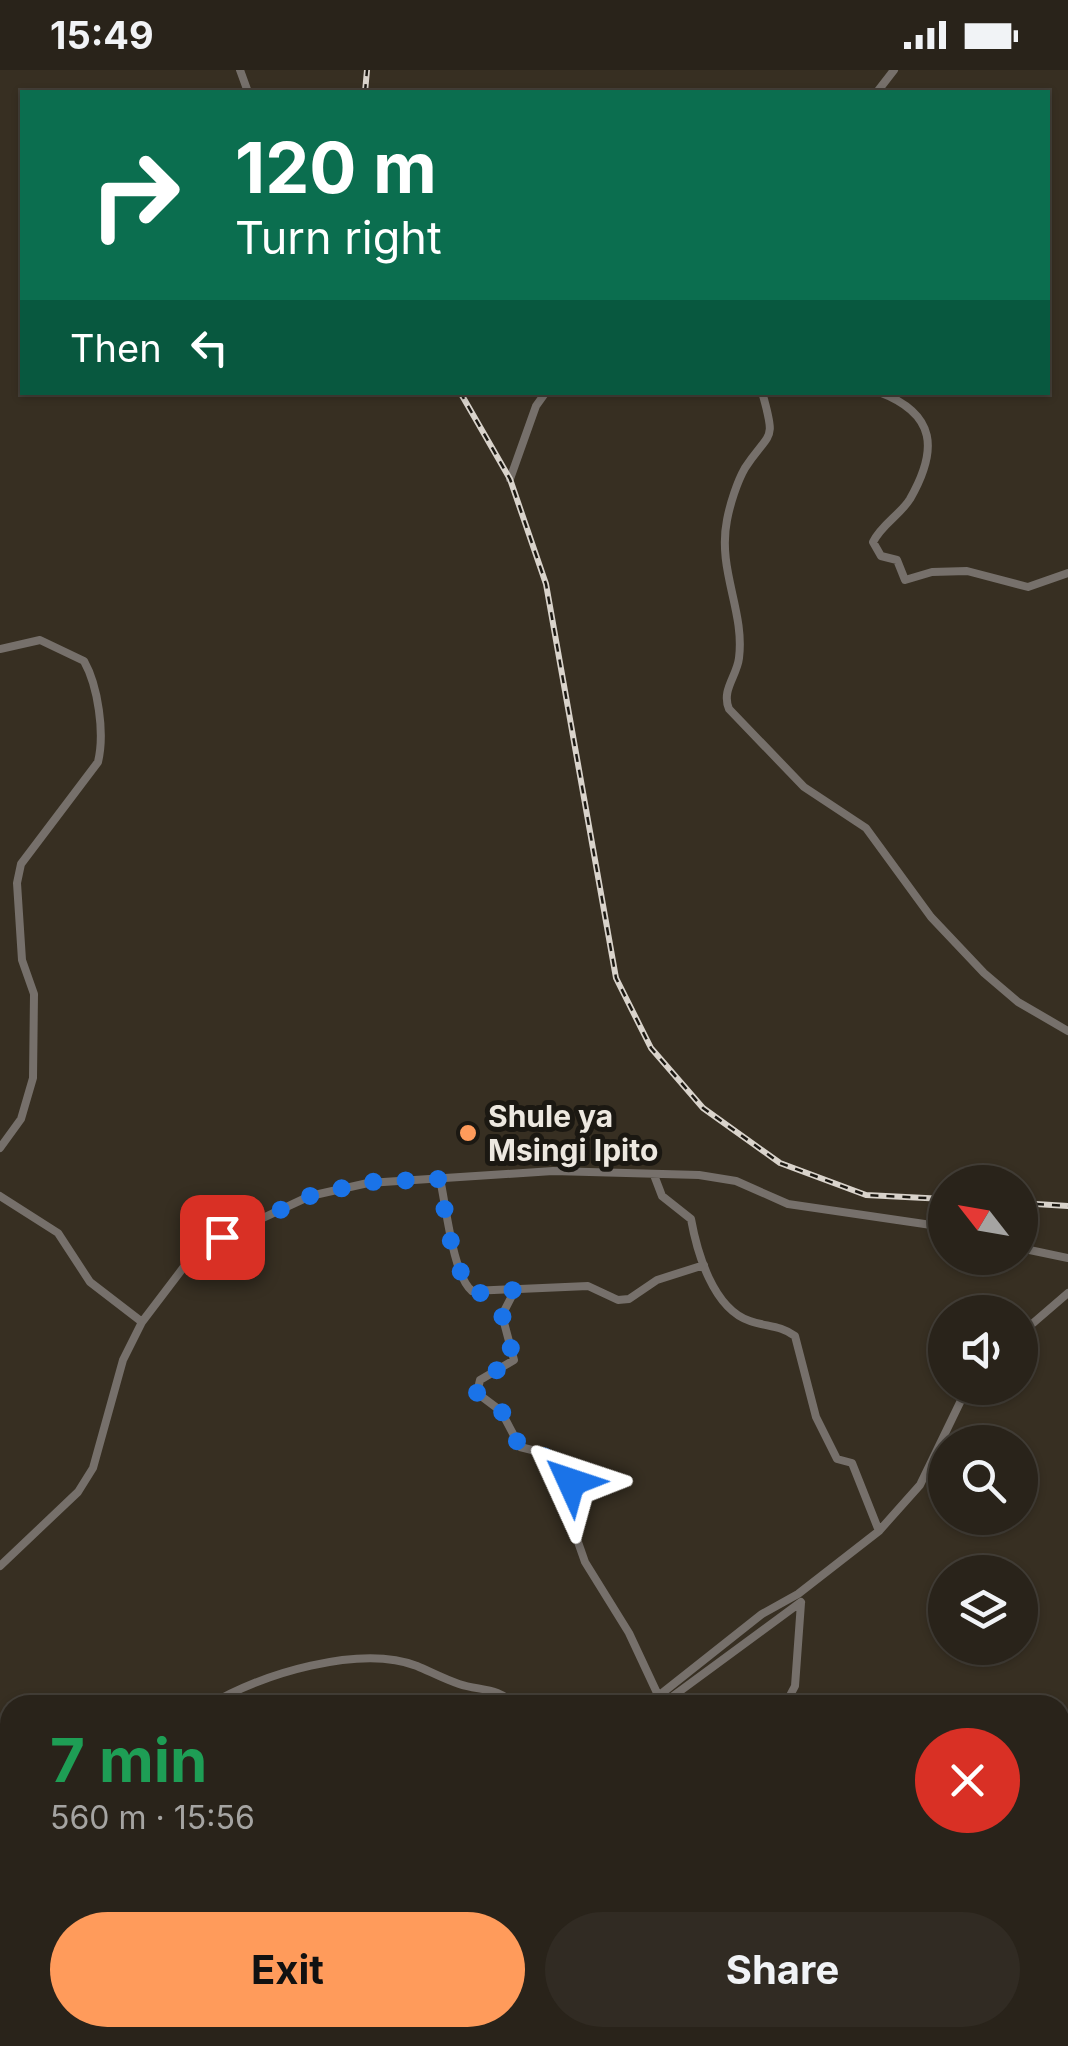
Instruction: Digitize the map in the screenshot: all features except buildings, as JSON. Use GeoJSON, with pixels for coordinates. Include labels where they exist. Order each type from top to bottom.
{"type":"FeatureCollection","features":[{"type":"Feature","properties":{"kind":"street"},"geometry":{"type":"LineString","coordinates":[[878,90],[894,70]]}},
{"type":"Feature","properties":{"kind":"street"},"geometry":{"type":"LineString","coordinates":[[510,478],[545,395]]}},
{"type":"Feature","properties":{"kind":"street"},"geometry":{"type":"LineString","coordinates":[[763,395],[770,431],[767,444],[746,468],[726,525],[724,569],[740,641],[739,659],[726,694],[729,709],[804,787],[866,828],[932,917],[984,973],[1018,1002],[1068,1031]]}},
{"type":"Feature","properties":{"kind":"street"},"geometry":{"type":"LineString","coordinates":[[884,395],[912,410],[928,429],[928,454],[911,496],[873,542],[882,556],[897,560],[905,580],[932,572],[967,571],[1028,587],[1068,573]]}},
{"type":"Feature","properties":{"kind":"street"},"geometry":{"type":"LineString","coordinates":[[0,649],[40,640],[84,661],[94,690],[100,751],[98,762],[21,864],[17,883],[22,960],[34,994],[32,1078],[21,1119],[1,1144]]}},
{"type":"Feature","properties":{"kind":"street"},"geometry":{"type":"LineString","coordinates":[[0,1566],[68,1502],[93,1468],[123,1360],[142,1322],[183,1268],[222,1237],[310,1196],[368,1182],[553,1171],[654,1175],[736,1181],[788,1204],[928,1224]]}},
{"type":"Feature","properties":{"kind":"street"},"geometry":{"type":"LineString","coordinates":[[654,1175],[662,1196],[690,1216],[704,1265],[726,1302],[742,1317],[778,1326],[796,1336],[816,1417],[837,1459],[850,1461],[857,1471],[878,1531]]}},
{"type":"Feature","properties":{"kind":"street"},"geometry":{"type":"LineString","coordinates":[[440,1179],[448,1232],[466,1288],[480,1293],[588,1286],[618,1300],[629,1299],[657,1280],[704,1265]]}},
{"type":"Feature","properties":{"kind":"street"},"geometry":{"type":"LineString","coordinates":[[0,1196],[58,1233],[90,1282],[142,1322]]}},
{"type":"Feature","properties":{"kind":"street"},"geometry":{"type":"LineString","coordinates":[[1038,1252],[1068,1258]]}},
{"type":"Feature","properties":{"kind":"street"},"geometry":{"type":"LineString","coordinates":[[515,1290],[502,1315],[514,1360],[480,1380],[477,1393],[501,1410],[520,1447],[536,1451],[550,1468],[570,1477],[564,1502],[584,1562],[630,1633],[658,1695],[762,1614],[800,1598]]}},
{"type":"Feature","properties":{"kind":"street"},"geometry":{"type":"LineString","coordinates":[[1038,1319],[1068,1292]]}},
{"type":"Feature","properties":{"kind":"street"},"geometry":{"type":"LineString","coordinates":[[674,1695],[800,1598],[878,1531],[920,1485],[959,1405]]}},
{"type":"Feature","properties":{"kind":"street"},"geometry":{"type":"LineString","coordinates":[[790,1695],[795,1686],[800,1598]]}},
{"type":"Feature","properties":{"kind":"street"},"geometry":{"type":"LineString","coordinates":[[228,1695],[303,1668],[376,1659],[415,1666],[470,1688],[496,1690],[502,1695]]}},
{"type":"Feature","properties":{"kind":"railway"},"geometry":{"type":"LineString","coordinates":[[365,90],[367,70]]}},
{"type":"Feature","properties":{"kind":"railway"},"geometry":{"type":"LineString","coordinates":[[462,395],[510,479],[546,584],[616,978],[651,1048],[703,1108],[780,1163],[866,1195],[928,1198]]}},
{"type":"Feature","properties":{"kind":"railway"},"geometry":{"type":"LineString","coordinates":[[1038,1204],[1068,1206]]}},
{"type":"Feature","properties":{"kind":"place","name":"Shule ya Msingi Ipito"},"geometry":{"type":"Point","coordinates":[468,1133]}},
{"type":"Feature","properties":{"kind":"route"},"geometry":{"type":"LineString","coordinates":[[222,1237],[310,1196],[368,1182],[440,1179],[448,1232],[466,1288],[480,1293],[515,1290],[502,1315],[506,1343],[514,1360],[480,1380],[477,1393],[481,1400],[501,1410],[520,1447],[544,1456],[550,1468],[568,1476],[571,1482]]}}]}
